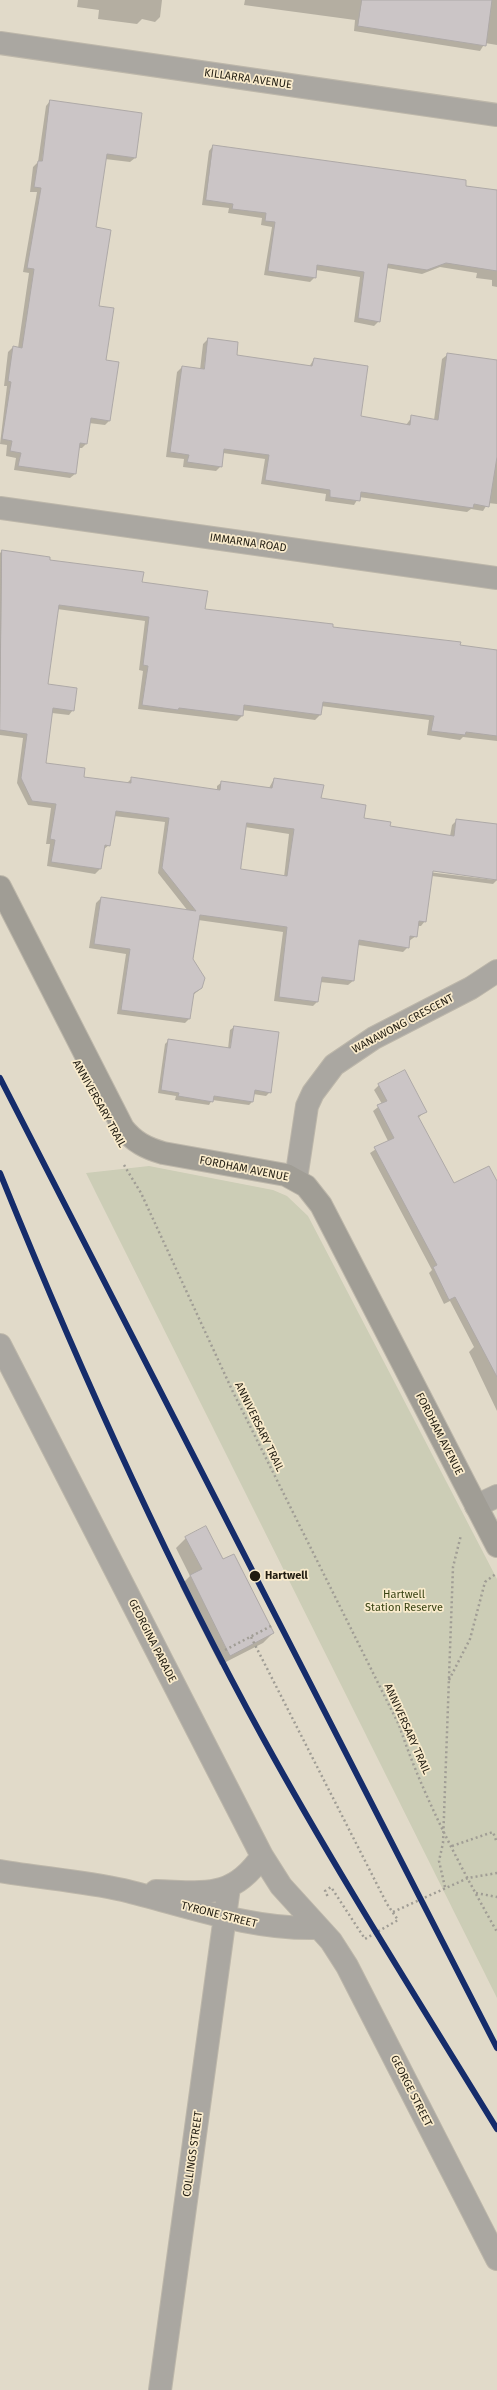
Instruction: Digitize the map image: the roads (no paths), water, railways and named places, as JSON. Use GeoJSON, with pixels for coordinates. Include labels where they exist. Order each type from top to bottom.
{"type":"FeatureCollection","features":[{"type":"Feature","properties":{"kind":"street","name":"KILLARRA AVENUE"},"geometry":{"type":"LineString","coordinates":[[0,43],[497,115]]}},
{"type":"Feature","properties":{"kind":"street","name":"IMMARNA ROAD"},"geometry":{"type":"LineString","coordinates":[[0,508],[497,578]]}},
{"type":"Feature","properties":{"kind":"street","name":"FORDHAM AVENUE"},"geometry":{"type":"LineString","coordinates":[[0,887],[123,1128],[130,1137],[149,1149],[163,1153],[267,1171],[296,1179],[314,1195],[321,1205],[497,1546]]}},
{"type":"Feature","properties":{"kind":"street","name":"WANAWONG CRESCENT"},"geometry":{"type":"LineString","coordinates":[[296,1179],[307,1106],[313,1093],[334,1065],[374,1038],[471,988],[497,972]]}},
{"type":"Feature","properties":{"kind":"street","name":"GEORGINA PARADE"},"geometry":{"type":"LineString","coordinates":[[0,1345],[262,1856],[281,1886],[318,1928]]}},
{"type":"Feature","properties":{"kind":"street"},"geometry":{"type":"LineString","coordinates":[[476,1506],[497,1496]]}},
{"type":"Feature","properties":{"kind":"street","name":"TYRONE STREET"},"geometry":{"type":"LineString","coordinates":[[121,1890],[216,1891],[229,1887],[250,1873],[262,1856]]}},
{"type":"Feature","properties":{"kind":"street","name":"TYRONE STREET"},"geometry":{"type":"LineString","coordinates":[[0,1872],[121,1890],[226,1918],[273,1927],[318,1928]]}},
{"type":"Feature","properties":{"kind":"street","name":"COLLINGS STREET"},"geometry":{"type":"LineString","coordinates":[[160,2390],[226,1918],[229,1887]]}},
{"type":"Feature","properties":{"kind":"street","name":"GEORGE STREET"},"geometry":{"type":"LineString","coordinates":[[318,1928],[331,1941],[347,1966],[497,2258]]}},
{"type":"Feature","properties":{"kind":"place","name":"Hartwell"},"geometry":{"type":"Point","coordinates":[255,1576]}},
{"type":"Feature","properties":{"kind":"park label","name":"Hartwell Station Reserve"},"geometry":{"type":"Point","coordinates":[404,1601]}}]}
